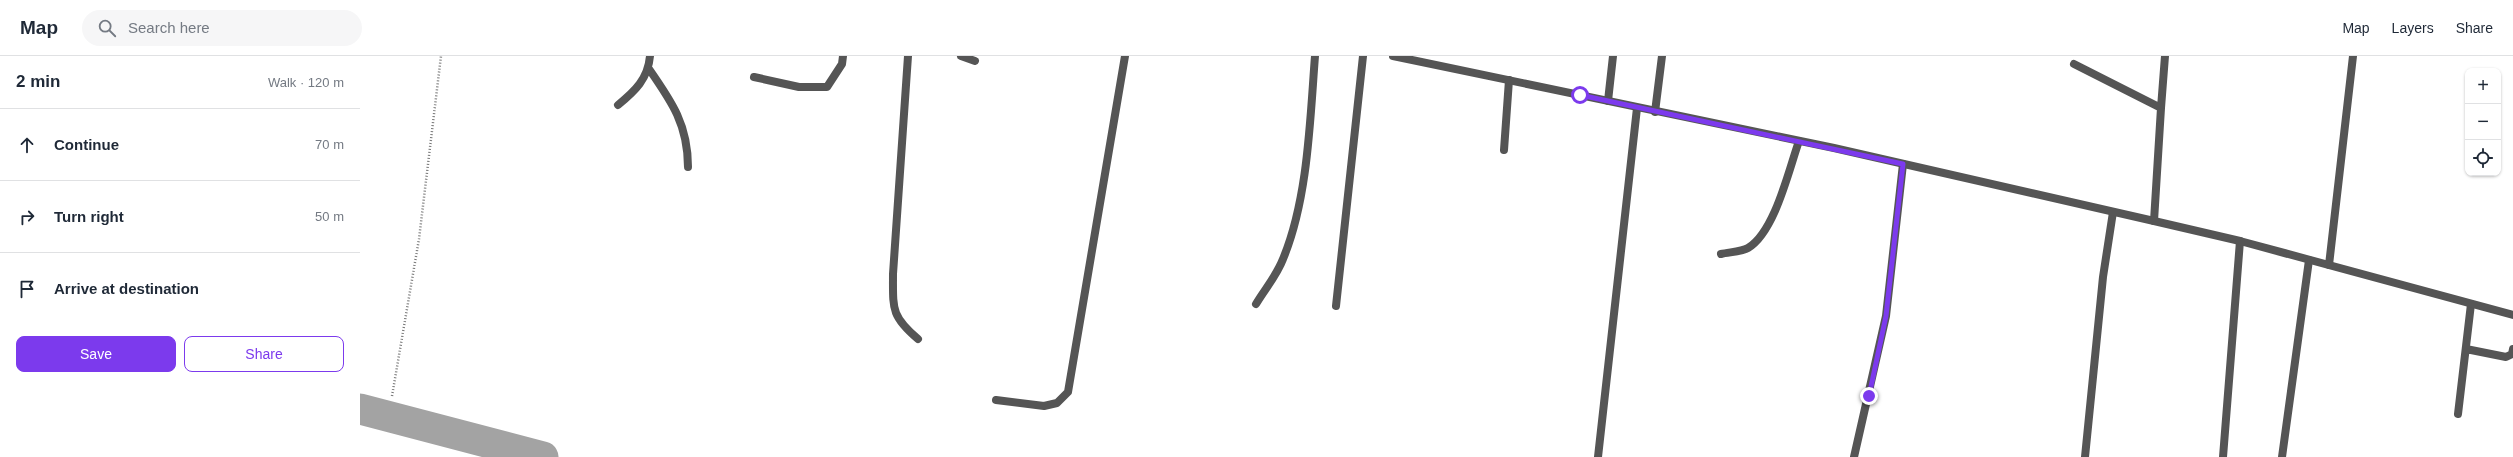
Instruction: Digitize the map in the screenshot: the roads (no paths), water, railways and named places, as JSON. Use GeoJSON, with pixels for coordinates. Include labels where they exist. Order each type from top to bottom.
{"type":"FeatureCollection","features":[{"type":"Feature","properties":{"kind":"street"},"geometry":{"type":"LineString","coordinates":[[618,105],[637,90],[649,69],[650,56]]}},
{"type":"Feature","properties":{"kind":"street"},"geometry":{"type":"LineString","coordinates":[[754,77],[799,87],[827,87],[842,64],[843,56]]}},
{"type":"Feature","properties":{"kind":"street"},"geometry":{"type":"LineString","coordinates":[[908,56],[893,274],[893,307],[900,324],[918,339]]}},
{"type":"Feature","properties":{"kind":"street"},"geometry":{"type":"LineString","coordinates":[[962,56],[975,61]]}},
{"type":"Feature","properties":{"kind":"street"},"geometry":{"type":"LineString","coordinates":[[996,400],[1044,406],[1057,404],[1068,392],[1125,56]]}},
{"type":"Feature","properties":{"kind":"street"},"geometry":{"type":"LineString","coordinates":[[1256,304],[1282,261],[1294,228],[1309,138],[1315,56]]}},
{"type":"Feature","properties":{"kind":"street"},"geometry":{"type":"LineString","coordinates":[[1336,306],[1363,56]]}},
{"type":"Feature","properties":{"kind":"street"},"geometry":{"type":"LineString","coordinates":[[1393,56],[1799,141],[2154,221],[2240,241],[2513,315]]}},
{"type":"Feature","properties":{"kind":"street"},"geometry":{"type":"LineString","coordinates":[[1608,101],[1613,56]]}},
{"type":"Feature","properties":{"kind":"street"},"geometry":{"type":"LineString","coordinates":[[1655,112],[1662,56]]}},
{"type":"Feature","properties":{"kind":"street"},"geometry":{"type":"LineString","coordinates":[[2154,221],[2165,56]]}},
{"type":"Feature","properties":{"kind":"street"},"geometry":{"type":"LineString","coordinates":[[2329,265],[2353,56]]}},
{"type":"Feature","properties":{"kind":"street"},"geometry":{"type":"LineString","coordinates":[[2074,64],[2161,108]]}},
{"type":"Feature","properties":{"kind":"street"},"geometry":{"type":"LineString","coordinates":[[649,69],[673,104],[683,124],[688,149],[688,167]]}},
{"type":"Feature","properties":{"kind":"street"},"geometry":{"type":"LineString","coordinates":[[1504,150],[1509,80]]}},
{"type":"Feature","properties":{"kind":"street"},"geometry":{"type":"LineString","coordinates":[[1598,457],[1637,108]]}},
{"type":"Feature","properties":{"kind":"street"},"geometry":{"type":"LineString","coordinates":[[1721,254],[1748,248],[1762,235],[1774,211],[1799,141]]}},
{"type":"Feature","properties":{"kind":"street"},"geometry":{"type":"LineString","coordinates":[[1854,457],[1886,316],[1903,164]]}},
{"type":"Feature","properties":{"kind":"street"},"geometry":{"type":"LineString","coordinates":[[2085,457],[2103,277],[2112,212]]}},
{"type":"Feature","properties":{"kind":"street"},"geometry":{"type":"LineString","coordinates":[[2223,457],[2240,241]]}},
{"type":"Feature","properties":{"kind":"street"},"geometry":{"type":"LineString","coordinates":[[2282,457],[2309,260]]}},
{"type":"Feature","properties":{"kind":"street"},"geometry":{"type":"LineString","coordinates":[[2458,414],[2471,304]]}},
{"type":"Feature","properties":{"kind":"street"},"geometry":{"type":"LineString","coordinates":[[2466,349],[2506,357],[2512,354],[2513,349]]}},
{"type":"Feature","properties":{"kind":"waterway"},"geometry":{"type":"LineString","coordinates":[[360,409],[543,457]]}}]}
